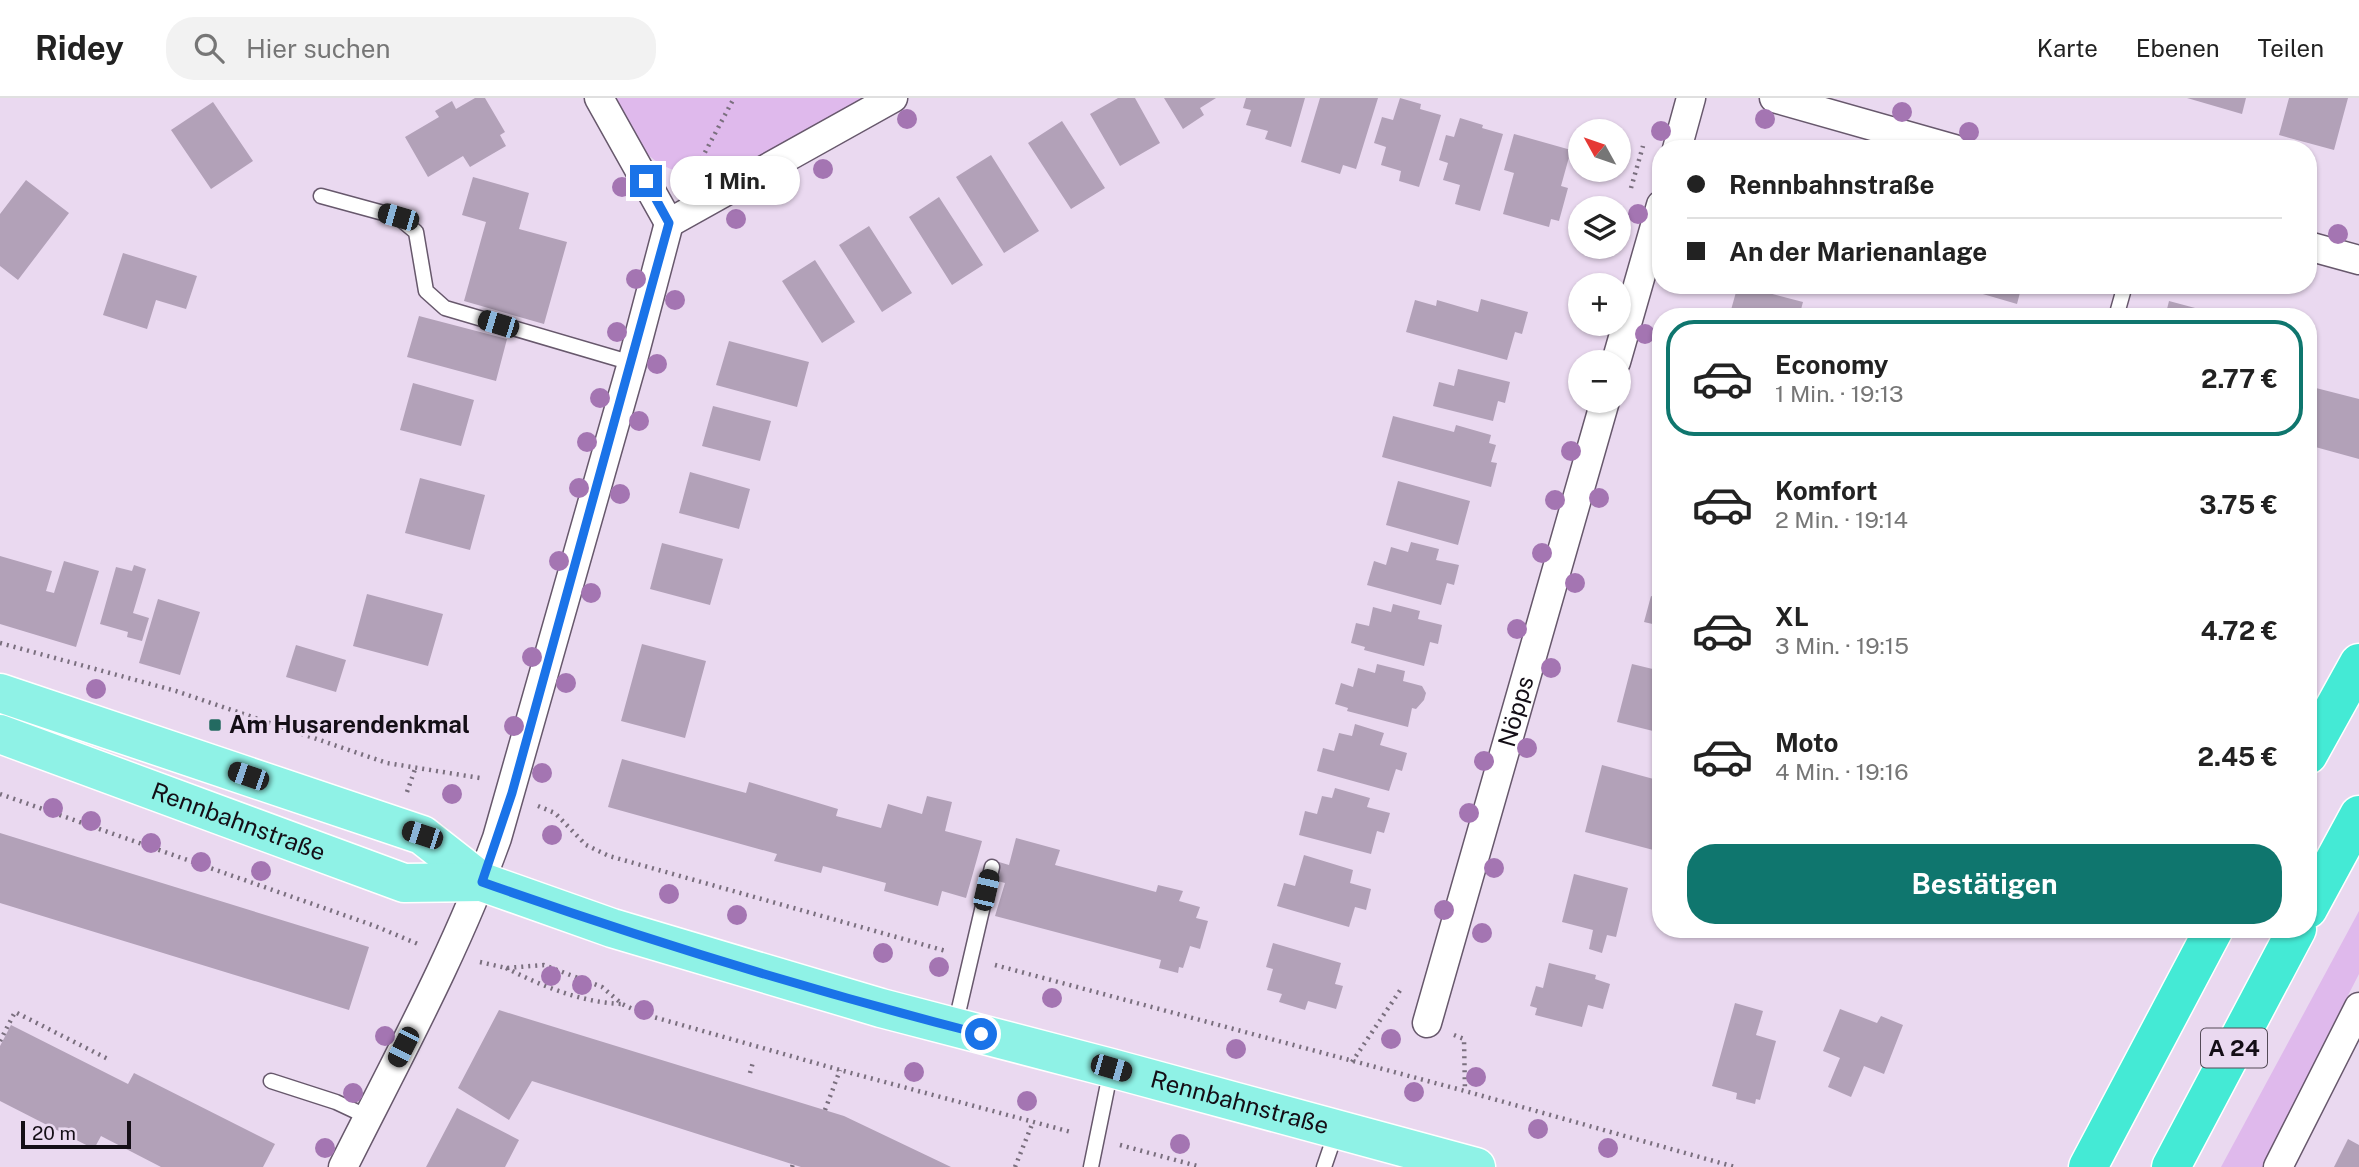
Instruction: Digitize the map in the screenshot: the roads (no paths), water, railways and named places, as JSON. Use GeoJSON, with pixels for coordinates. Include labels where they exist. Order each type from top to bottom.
{"type":"FeatureCollection","features":[{"type":"Feature","properties":{"kind":"highway"},"geometry":{"type":"LineString","coordinates":[[2317,739],[2359,663]]}},
{"type":"Feature","properties":{"kind":"highway"},"geometry":{"type":"LineString","coordinates":[[2317,893],[2359,816]]}},
{"type":"Feature","properties":{"kind":"highway","name":"A 24"},"geometry":{"type":"LineString","coordinates":[[2088,1167],[2209,938]]}},
{"type":"Feature","properties":{"kind":"highway","name":"A 24"},"geometry":{"type":"LineString","coordinates":[[2171,1167],[2292,938]]}},
{"type":"Feature","properties":{"kind":"main road","name":"Rennbahnstraße"},"geometry":{"type":"LineString","coordinates":[[0,693],[422,835],[482,882],[612,928],[881,1008],[1476,1167]]}},
{"type":"Feature","properties":{"kind":"main road","name":"Rennbahnstraße"},"geometry":{"type":"LineString","coordinates":[[0,734],[404,883],[482,882]]}},
{"type":"Feature","properties":{"kind":"street"},"geometry":{"type":"LineString","coordinates":[[343,1167],[450,954],[482,882],[512,793],[669,223],[599,98]]}},
{"type":"Feature","properties":{"kind":"street"},"geometry":{"type":"LineString","coordinates":[[669,223],[893,98]]}},
{"type":"Feature","properties":{"kind":"street"},"geometry":{"type":"LineString","coordinates":[[1679,140],[1691,98]]}},
{"type":"Feature","properties":{"kind":"street"},"geometry":{"type":"LineString","coordinates":[[1774,98],[1922,140]]}},
{"type":"Feature","properties":{"kind":"street"},"geometry":{"type":"LineString","coordinates":[[1619,350],[1652,236]]}},
{"type":"Feature","properties":{"kind":"street"},"geometry":{"type":"LineString","coordinates":[[2317,248],[2359,260]]}},
{"type":"Feature","properties":{"kind":"street","name":"Nöpps"},"geometry":{"type":"LineString","coordinates":[[1427,1023],[1602,413]]}},
{"type":"Feature","properties":{"kind":"street"},"geometry":{"type":"LineString","coordinates":[[2278,1167],[2359,1007]]}},
{"type":"Feature","properties":{"kind":"lane"},"geometry":{"type":"LineString","coordinates":[[321,195],[398,217],[416,232],[426,291],[445,308],[632,363]]}},
{"type":"Feature","properties":{"kind":"lane"},"geometry":{"type":"LineString","coordinates":[[955,1027],[992,867]]}},
{"type":"Feature","properties":{"kind":"lane"},"geometry":{"type":"LineString","coordinates":[[1091,1167],[1111,1068]]}},
{"type":"Feature","properties":{"kind":"lane"},"geometry":{"type":"LineString","coordinates":[[271,1081],[335,1102],[368,1117]]}},
{"type":"Feature","properties":{"kind":"lane"},"geometry":{"type":"LineString","coordinates":[[1324,1167],[1337,1130]]}},
{"type":"Feature","properties":{"kind":"place","name":"Am Husarendenkmal"},"geometry":{"type":"Point","coordinates":[215,725]}}]}
